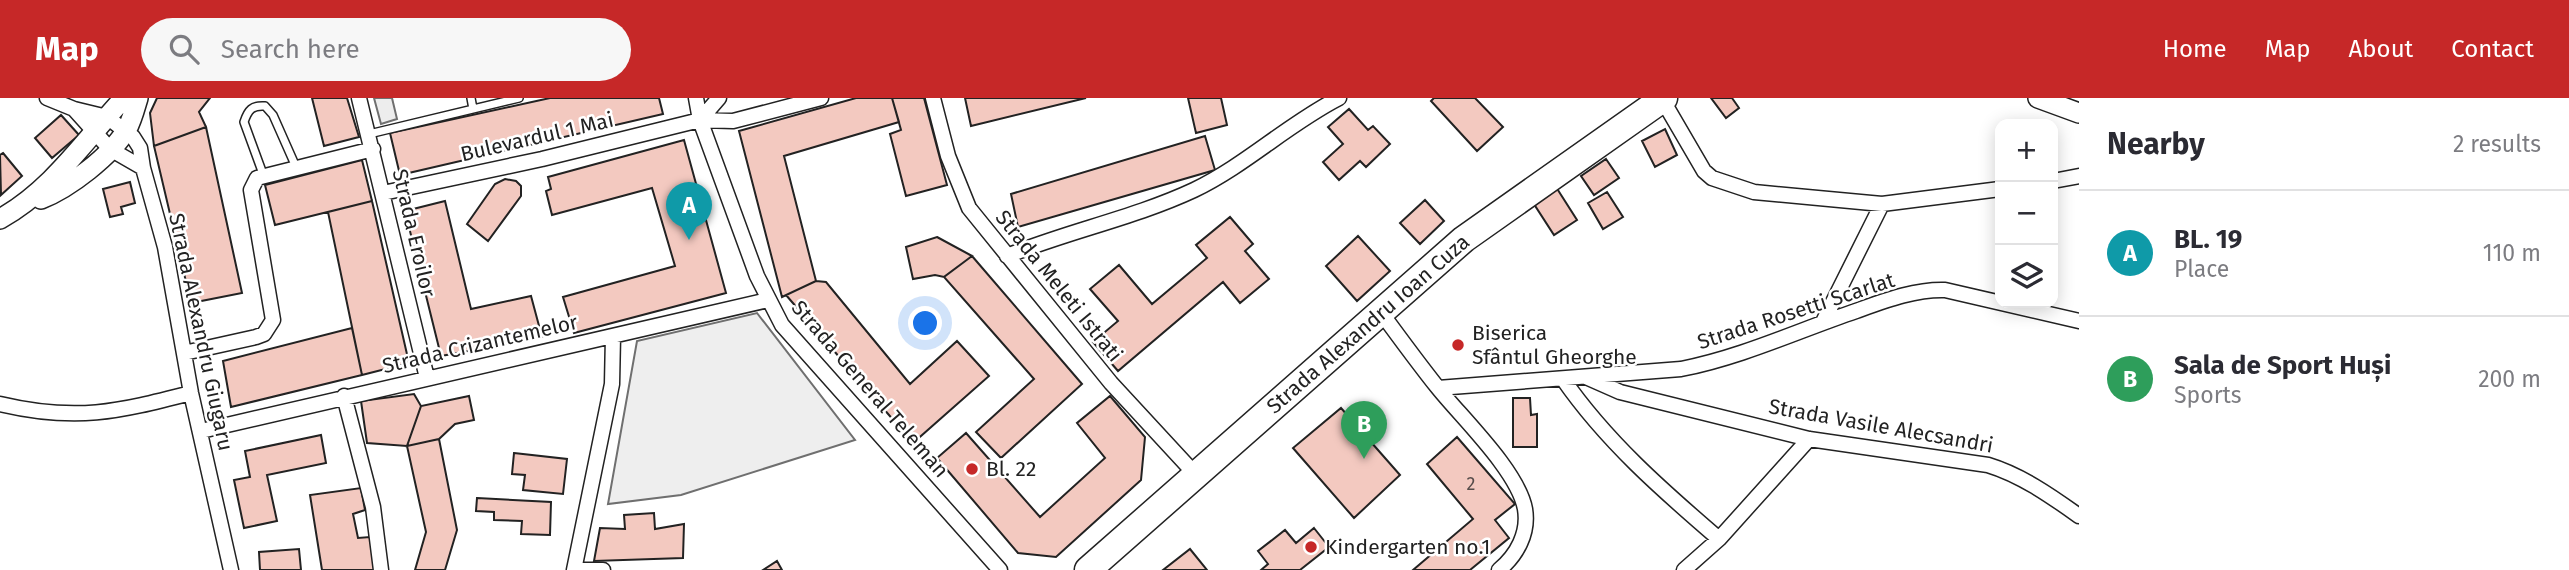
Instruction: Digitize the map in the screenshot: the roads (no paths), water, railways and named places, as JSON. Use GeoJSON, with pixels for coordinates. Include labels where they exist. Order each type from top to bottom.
{"type":"FeatureCollection","features":[{"type":"Feature","properties":{"kind":"highway","name":"Strada Alexandru Ioan Cuza"},"geometry":{"type":"LineString","coordinates":[[1088,570],[1380,311],[1473,233],[1663,99]]}},
{"type":"Feature","properties":{"kind":"street"},"geometry":{"type":"LineString","coordinates":[[47,98],[74,109],[107,117]]}},
{"type":"Feature","properties":{"kind":"street"},"geometry":{"type":"LineString","coordinates":[[9,214],[46,186],[124,98]]}},
{"type":"Feature","properties":{"kind":"street"},"geometry":{"type":"LineString","coordinates":[[9,214],[60,190],[94,165],[126,131],[138,98]]}},
{"type":"Feature","properties":{"kind":"street","name":"Strada Eroilor"},"geometry":{"type":"LineString","coordinates":[[359,98],[427,377]]}},
{"type":"Feature","properties":{"kind":"street","name":"Strada General Teleman"},"geometry":{"type":"LineString","coordinates":[[696,98],[700,120],[768,300],[782,325],[1000,570]]}},
{"type":"Feature","properties":{"kind":"street"},"geometry":{"type":"LineString","coordinates":[[700,120],[719,98]]}},
{"type":"Feature","properties":{"kind":"street","name":"Bulevardul 1 Mai"},"geometry":{"type":"LineString","coordinates":[[383,193],[542,159],[700,120],[733,121],[821,98]]}},
{"type":"Feature","properties":{"kind":"street","name":"Strada Meleti Istrati"},"geometry":{"type":"LineString","coordinates":[[933,98],[948,156],[965,200],[1111,383],[1196,475]]}},
{"type":"Feature","properties":{"kind":"street"},"geometry":{"type":"LineString","coordinates":[[1007,256],[1149,208],[1195,189],[1218,177],[1339,98]]}},
{"type":"Feature","properties":{"kind":"street"},"geometry":{"type":"LineString","coordinates":[[2038,98],[2079,113]]}},
{"type":"Feature","properties":{"kind":"street"},"geometry":{"type":"LineString","coordinates":[[1663,99],[1704,171],[1712,178],[1754,192],[1882,204],[1995,190]]}},
{"type":"Feature","properties":{"kind":"street"},"geometry":{"type":"LineString","coordinates":[[74,109],[110,149],[143,168]]}},
{"type":"Feature","properties":{"kind":"street","name":"Strada Alexandru Giugaru"},"geometry":{"type":"LineString","coordinates":[[107,117],[137,142],[165,247],[191,393],[231,570]]}},
{"type":"Feature","properties":{"kind":"street"},"geometry":{"type":"LineString","coordinates":[[184,353],[256,337],[264,334],[270,327],[274,310],[251,190],[253,183],[263,174],[373,149]]}},
{"type":"Feature","properties":{"kind":"street"},"geometry":{"type":"LineString","coordinates":[[2058,180],[2079,176]]}},
{"type":"Feature","properties":{"kind":"street"},"geometry":{"type":"LineString","coordinates":[[1823,322],[1882,204]]}},
{"type":"Feature","properties":{"kind":"street","name":"Strada Rosetti Scarlat"},"geometry":{"type":"LineString","coordinates":[[1438,388],[1681,369],[1716,362],[1882,301],[1930,289],[1945,290],[2079,321]]}},
{"type":"Feature","properties":{"kind":"street","name":"Strada Crizantemelor"},"geometry":{"type":"LineString","coordinates":[[201,430],[768,300]]}},
{"type":"Feature","properties":{"kind":"street"},"geometry":{"type":"LineString","coordinates":[[1380,311],[1438,388],[1482,439],[1514,483],[1522,500],[1525,511],[1523,535],[1510,561],[1499,570]]}},
{"type":"Feature","properties":{"kind":"street"},"geometry":{"type":"LineString","coordinates":[[603,570],[574,570],[612,384],[613,336]]}},
{"type":"Feature","properties":{"kind":"street","name":"Strada Vasile Alecsandri"},"geometry":{"type":"LineString","coordinates":[[1586,377],[1620,392],[1809,439],[2004,470],[2079,516]]}},
{"type":"Feature","properties":{"kind":"street"},"geometry":{"type":"LineString","coordinates":[[1563,379],[1605,435],[1661,489],[1719,539]]}},
{"type":"Feature","properties":{"kind":"street"},"geometry":{"type":"LineString","coordinates":[[0,404],[76,415],[137,407],[191,393]]}},
{"type":"Feature","properties":{"kind":"street"},"geometry":{"type":"LineString","coordinates":[[344,396],[373,507],[381,570]]}},
{"type":"Feature","properties":{"kind":"street"},"geometry":{"type":"LineString","coordinates":[[1684,570],[1719,539],[1809,439]]}},
{"type":"Feature","properties":{"kind":"lane"},"geometry":{"type":"LineString","coordinates":[[471,98],[473,109]]}},
{"type":"Feature","properties":{"kind":"lane"},"geometry":{"type":"LineString","coordinates":[[369,134],[519,98]]}},
{"type":"Feature","properties":{"kind":"lane"},"geometry":{"type":"LineString","coordinates":[[263,174],[244,122],[248,111],[256,106],[265,106],[273,115],[296,167]]}},
{"type":"Feature","properties":{"kind":"place","name":"BL. 19"},"geometry":{"type":"Point","coordinates":[689,240]}},
{"type":"Feature","properties":{"kind":"place","name":"Biserica Sfântul Gheorghe"},"geometry":{"type":"Point","coordinates":[1458,345]}},
{"type":"Feature","properties":{"kind":"place","name":"Sala de Sport Huși"},"geometry":{"type":"Point","coordinates":[1364,459]}},
{"type":"Feature","properties":{"kind":"place","name":"Bl. 22"},"geometry":{"type":"Point","coordinates":[972,469]}},
{"type":"Feature","properties":{"kind":"place","name":"Kindergarten no.1"},"geometry":{"type":"Point","coordinates":[1311,547]}}]}
